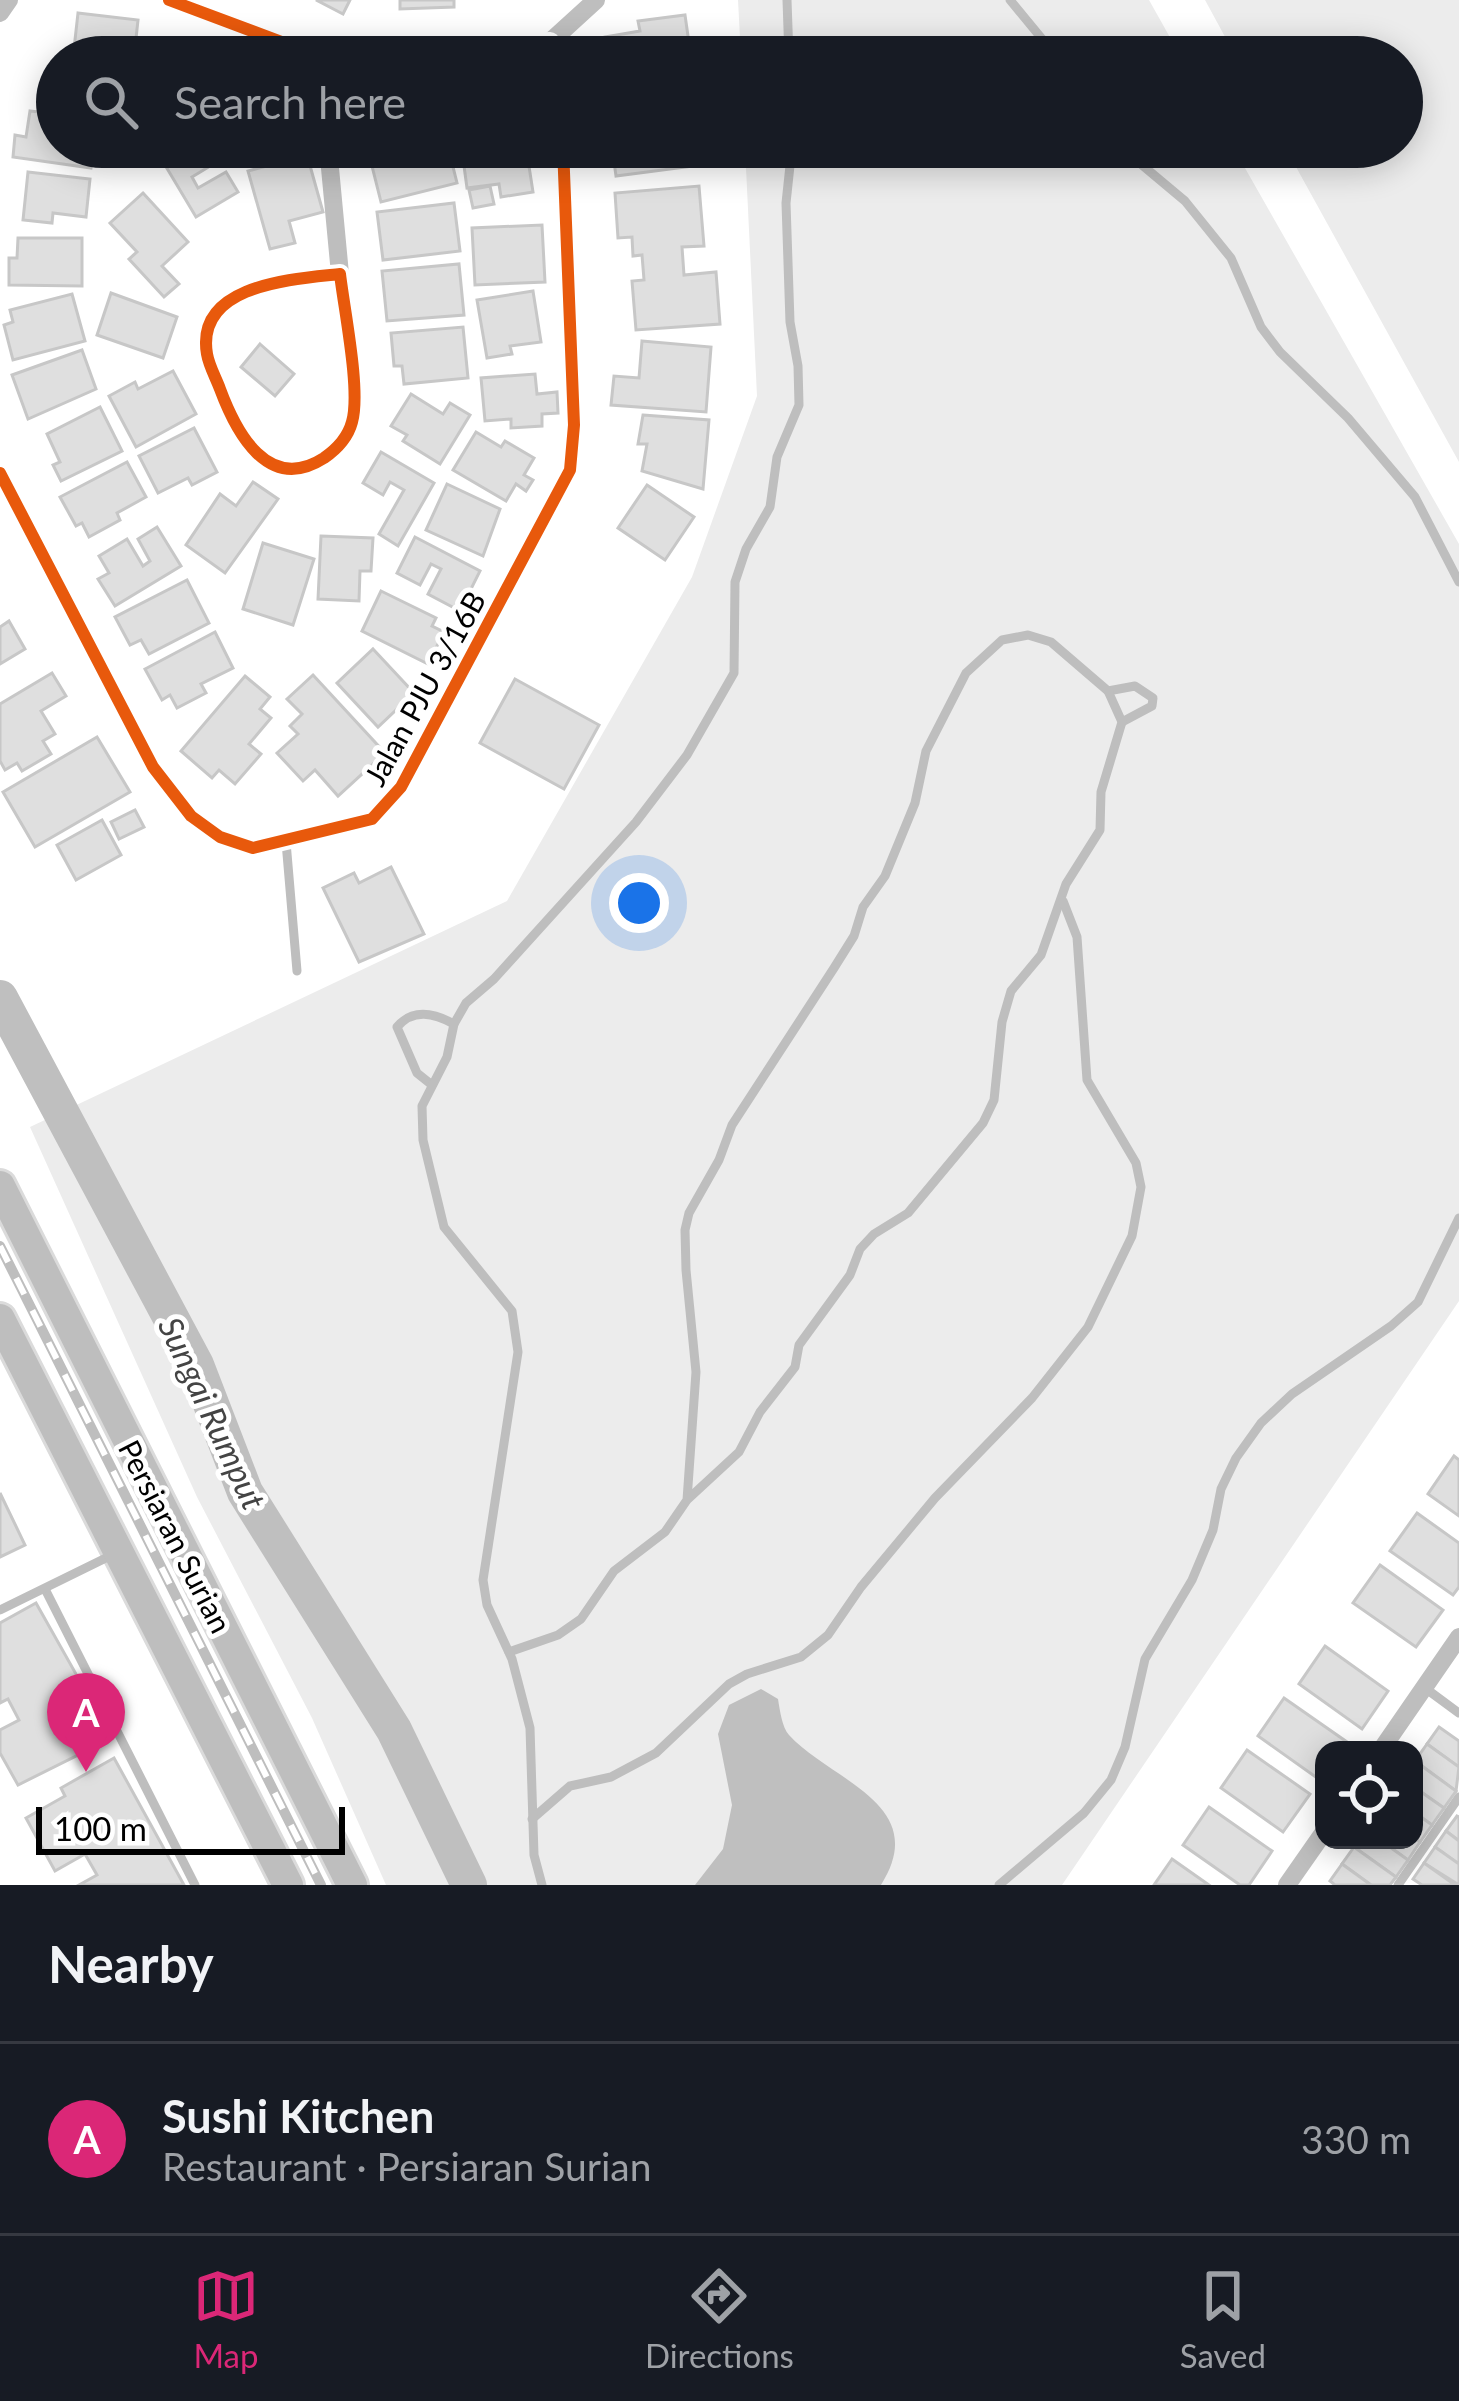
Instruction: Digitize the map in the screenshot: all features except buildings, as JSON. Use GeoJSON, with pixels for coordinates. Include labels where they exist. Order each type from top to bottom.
{"type":"FeatureCollection","features":[{"type":"Feature","properties":{"kind":"main road","name":"Persiaran Surian"},"geometry":{"type":"LineString","coordinates":[[0,1186],[352,1885]]}},
{"type":"Feature","properties":{"kind":"main road","name":"Persiaran Surian"},"geometry":{"type":"LineString","coordinates":[[0,1318],[288,1885]]}},
{"type":"Feature","properties":{"kind":"street"},"geometry":{"type":"LineString","coordinates":[[0,13],[9,0]]}},
{"type":"Feature","properties":{"kind":"street"},"geometry":{"type":"LineString","coordinates":[[170,0],[266,36]]}},
{"type":"Feature","properties":{"kind":"street"},"geometry":{"type":"LineString","coordinates":[[563,36],[596,0]]}},
{"type":"Feature","properties":{"kind":"street"},"geometry":{"type":"LineString","coordinates":[[330,168],[340,274],[353,420],[335,450],[318,462],[275,466],[245,443],[233,424],[207,356],[209,325],[231,300],[254,288],[340,274]]}},
{"type":"Feature","properties":{"kind":"street","name":"Jalan PJU 3/16B"},"geometry":{"type":"LineString","coordinates":[[0,472],[170,794],[191,816],[220,837],[253,848],[372,818],[390,803],[570,470],[574,424],[564,168]]}},
{"type":"Feature","properties":{"kind":"street"},"geometry":{"type":"LineString","coordinates":[[1387,1741],[1459,1637]]}},
{"type":"Feature","properties":{"kind":"street"},"geometry":{"type":"LineString","coordinates":[[1287,1885],[1315,1845]]}},
{"type":"Feature","properties":{"kind":"lane"},"geometry":{"type":"LineString","coordinates":[[787,0],[788,36]]}},
{"type":"Feature","properties":{"kind":"lane"},"geometry":{"type":"LineString","coordinates":[[1010,0],[1040,36]]}},
{"type":"Feature","properties":{"kind":"lane"},"geometry":{"type":"LineString","coordinates":[[542,1885],[534,1855],[530,1728],[482,1580],[518,1352],[517,1327],[512,1311],[444,1227],[423,1140],[422,1106],[447,1058],[454,1024],[466,1003],[494,980],[649,806],[712,717],[734,673],[735,582],[746,549],[770,507],[777,457],[799,405],[785,203],[789,168]]}},
{"type":"Feature","properties":{"kind":"lane"},"geometry":{"type":"LineString","coordinates":[[1146,168],[1185,201],[1231,258],[1262,327],[1280,352],[1348,418],[1415,497],[1459,582]]}},
{"type":"Feature","properties":{"kind":"lane"},"geometry":{"type":"LineString","coordinates":[[509,1652],[558,1635],[581,1619],[614,1571],[665,1532],[687,1500],[739,1452],[760,1412],[795,1367],[799,1346],[850,1275],[860,1249],[908,1213],[983,1123],[994,1100],[1002,1022],[1011,991],[1041,955],[1066,884],[1100,830],[1106,770],[1122,722],[1108,691],[1052,643],[1028,634],[1002,640],[976,662],[955,690],[926,751],[915,803],[885,875],[863,907],[854,936],[732,1125],[719,1160],[689,1213],[686,1270],[696,1372],[687,1500]]}},
{"type":"Feature","properties":{"kind":"lane"},"geometry":{"type":"LineString","coordinates":[[1108,691],[1135,686],[1154,698],[1152,706],[1122,722]]}},
{"type":"Feature","properties":{"kind":"lane"},"geometry":{"type":"LineString","coordinates":[[286,842],[297,971]]}},
{"type":"Feature","properties":{"kind":"lane"},"geometry":{"type":"LineString","coordinates":[[532,1819],[569,1786],[611,1777],[656,1753],[729,1684],[747,1673],[801,1657],[828,1635],[935,1498],[1032,1398],[1088,1328],[1132,1235],[1141,1186],[1136,1162],[1087,1080],[1077,938],[1063,901]]}},
{"type":"Feature","properties":{"kind":"lane"},"geometry":{"type":"LineString","coordinates":[[432,1085],[417,1072],[398,1028],[417,1013],[454,1024]]}},
{"type":"Feature","properties":{"kind":"lane"},"geometry":{"type":"LineString","coordinates":[[998,1885],[1084,1813],[1111,1780],[1125,1748],[1144,1659],[1192,1580],[1214,1530],[1221,1489],[1236,1459],[1261,1423],[1292,1394],[1418,1302],[1459,1218]]}},
{"type":"Feature","properties":{"kind":"lane"},"geometry":{"type":"LineString","coordinates":[[0,1610],[118,1552]]}},
{"type":"Feature","properties":{"kind":"lane"},"geometry":{"type":"LineString","coordinates":[[46,1591],[195,1885]]}},
{"type":"Feature","properties":{"kind":"lane"},"geometry":{"type":"LineString","coordinates":[[1424,1688],[1459,1713]]}},
{"type":"Feature","properties":{"kind":"lane"},"geometry":{"type":"LineString","coordinates":[[1397,1885],[1459,1797]]}},
{"type":"Feature","properties":{"kind":"shaded area"},"geometry":{"type":"Polygon","coordinates":[[[738,0],[1149,0],[1169,36],[740,36],[738,0]]]}},
{"type":"Feature","properties":{"kind":"shaded area"},"geometry":{"type":"Polygon","coordinates":[[[1205,0],[1459,0],[1459,462],[1297,168],[1423,168],[1423,36],[1225,36],[1205,0]]]}},
{"type":"Feature","properties":{"kind":"shaded area"},"geometry":{"type":"Polygon","coordinates":[[[746,168],[1245,168],[1459,544],[1459,1301],[1062,1885],[386,1885],[312,1718],[197,1497],[30,1127],[507,901],[692,577],[757,396],[746,168]]]}},
{"type":"Feature","properties":{"kind":"shaded area"},"geometry":{"type":"Polygon","coordinates":[[[761,1689],[778,1699],[789,1735],[885,1814],[894,1834],[893,1857],[881,1885],[695,1885],[723,1849],[732,1805],[718,1734],[729,1705],[761,1689]]]}},
{"type":"Feature","properties":{"kind":"waterway","name":"Sungai Rumput"},"geometry":{"type":"LineString","coordinates":[[0,998],[196,1365],[245,1492],[394,1730],[469,1885]]}},
{"type":"Feature","properties":{"kind":"railway"},"geometry":{"type":"LineString","coordinates":[[0,1246],[321,1885]]}},
{"type":"Feature","properties":{"kind":"cycle path"},"geometry":{"type":"LineString","coordinates":[[169,0],[265,36]]}},
{"type":"Feature","properties":{"kind":"cycle path"},"geometry":{"type":"LineString","coordinates":[[0,473],[153,767],[191,816],[220,837],[253,848],[372,819],[401,787],[570,470],[574,425],[564,168]]}},
{"type":"Feature","properties":{"kind":"cycle path"},"geometry":{"type":"LineString","coordinates":[[340,274],[353,371],[352,422],[324,458],[304,467],[286,468],[257,453],[235,423],[209,363],[207,331],[216,313],[252,290],[340,274]]}},
{"type":"Feature","properties":{"kind":"place","name":"Sushi Kitchen"},"geometry":{"type":"Point","coordinates":[86,1772]}}]}
